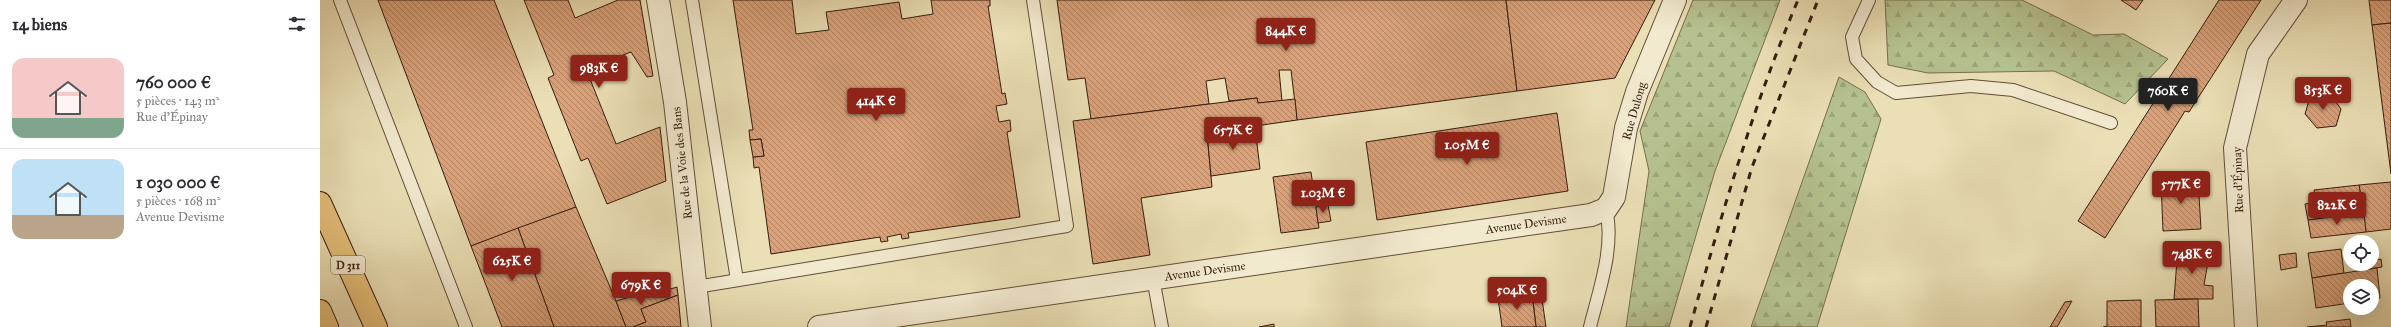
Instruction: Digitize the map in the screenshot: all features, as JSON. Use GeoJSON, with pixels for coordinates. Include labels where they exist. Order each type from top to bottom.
{"type":"FeatureCollection","features":[{"type":"Feature","properties":{"kind":"main road","name":"D 311"},"geometry":{"type":"LineString","coordinates":[[320,203],[376,327]]}},
{"type":"Feature","properties":{"kind":"main road"},"geometry":{"type":"LineString","coordinates":[[320,311],[327,327]]}},
{"type":"Feature","properties":{"kind":"street","name":"Rue de la Voie des Bans"},"geometry":{"type":"LineString","coordinates":[[658,0],[675,102],[700,327]]}},
{"type":"Feature","properties":{"kind":"street","name":"Rue Dulong"},"geometry":{"type":"LineString","coordinates":[[1599,212],[1614,197],[1626,128],[1637,92],[1675,0]]}},
{"type":"Feature","properties":{"kind":"street","name":"Rue d'Épinay"},"geometry":{"type":"LineString","coordinates":[[2246,327],[2235,148],[2258,54],[2296,0]]}},
{"type":"Feature","properties":{"kind":"street","name":"Avenue Devisme"},"geometry":{"type":"LineString","coordinates":[[819,327],[1599,212]]}},
{"type":"Feature","properties":{"kind":"lane"},"geometry":{"type":"LineString","coordinates":[[340,0],[466,327]]}},
{"type":"Feature","properties":{"kind":"lane"},"geometry":{"type":"LineString","coordinates":[[692,0],[737,280]]}},
{"type":"Feature","properties":{"kind":"lane"},"geometry":{"type":"LineString","coordinates":[[696,287],[1067,226],[1033,0]]}},
{"type":"Feature","properties":{"kind":"lane"},"geometry":{"type":"LineString","coordinates":[[1869,0],[1852,36],[1856,59],[1877,82],[1896,93],[1971,86],[2014,90],[2111,123]]}},
{"type":"Feature","properties":{"kind":"lane"},"geometry":{"type":"LineString","coordinates":[[1590,327],[1605,265],[1610,222],[1599,212]]}},
{"type":"Feature","properties":{"kind":"lane"},"geometry":{"type":"LineString","coordinates":[[1153,278],[1162,327]]}},
{"type":"Feature","properties":{"kind":"green space"},"geometry":{"type":"Polygon","coordinates":[[[1693,0],[1780,0],[1715,171],[1669,327],[1626,327],[1649,171],[1640,131],[1693,0]]]}},
{"type":"Feature","properties":{"kind":"green space"},"geometry":{"type":"Polygon","coordinates":[[[1885,0],[2022,0],[2093,35],[2124,34],[2168,59],[2125,104],[2054,71],[1928,73],[1888,65],[1885,0]]]}},
{"type":"Feature","properties":{"kind":"green space"},"geometry":{"type":"Polygon","coordinates":[[[1839,77],[1865,92],[1881,119],[1817,327],[1751,327],[1839,77]]]}},
{"type":"Feature","properties":{"kind":"building"},"geometry":{"type":"Polygon","coordinates":[[[378,0],[494,0],[576,207],[471,246],[378,0]]]}},
{"type":"Feature","properties":{"kind":"building"},"geometry":{"type":"Polygon","coordinates":[[[524,0],[568,0],[575,18],[618,0],[640,0],[653,76],[647,77],[631,52],[586,69],[616,144],[660,127],[666,181],[607,204],[588,158],[581,161],[548,78],[554,75],[524,0]]]}},
{"type":"Feature","properties":{"kind":"building"},"geometry":{"type":"Polygon","coordinates":[[[733,0],[792,0],[796,34],[829,30],[826,12],[899,2],[902,19],[933,14],[931,0],[990,0],[990,6],[988,6],[1002,94],[1005,93],[1007,104],[996,106],[999,122],[1010,120],[1011,131],[1007,132],[1020,217],[908,233],[909,238],[902,239],[901,234],[887,237],[888,241],[881,242],[880,237],[771,254],[759,167],[754,168],[753,157],[764,156],[761,139],[750,140],[749,130],[753,130],[733,0]]]}},
{"type":"Feature","properties":{"kind":"building"},"geometry":{"type":"Polygon","coordinates":[[[1057,0],[1506,0],[1517,91],[1297,120],[1291,70],[1279,70],[1282,101],[1258,103],[1257,98],[1229,101],[1225,78],[1206,81],[1209,104],[1091,119],[1085,78],[1068,80],[1057,0]]]}},
{"type":"Feature","properties":{"kind":"building"},"geometry":{"type":"Polygon","coordinates":[[[1506,0],[1655,0],[1615,78],[1517,91],[1506,0]]]}},
{"type":"Feature","properties":{"kind":"building"},"geometry":{"type":"Polygon","coordinates":[[[2121,0],[2143,0],[2136,10],[2121,0]]]}},
{"type":"Feature","properties":{"kind":"building"},"geometry":{"type":"Polygon","coordinates":[[[2219,0],[2261,0],[2189,112],[2185,111],[2105,238],[2078,221],[2219,0]]]}},
{"type":"Feature","properties":{"kind":"building"},"geometry":{"type":"Polygon","coordinates":[[[2369,0],[2391,0],[2391,23],[2372,25],[2369,0]]]}},
{"type":"Feature","properties":{"kind":"building"},"geometry":{"type":"Polygon","coordinates":[[[2391,23],[2391,174],[2372,25],[2391,23]]]}},
{"type":"Feature","properties":{"kind":"building"},"geometry":{"type":"Polygon","coordinates":[[[2330,94],[2341,109],[2336,126],[2317,128],[2305,114],[2310,97],[2330,94]]]}},
{"type":"Feature","properties":{"kind":"building"},"geometry":{"type":"Polygon","coordinates":[[[1257,98],[1258,103],[1295,99],[1297,120],[1207,133],[1212,187],[1141,198],[1150,255],[1093,264],[1073,121],[1257,98]]]}},
{"type":"Feature","properties":{"kind":"building"},"geometry":{"type":"Polygon","coordinates":[[[1557,113],[1568,191],[1377,220],[1366,142],[1557,113]]]}},
{"type":"Feature","properties":{"kind":"building"},"geometry":{"type":"Polygon","coordinates":[[[1255,127],[1260,169],[1211,176],[1207,133],[1255,127]]]}},
{"type":"Feature","properties":{"kind":"building"},"geometry":{"type":"Polygon","coordinates":[[[761,139],[764,156],[753,157],[750,140],[761,139]]]}},
{"type":"Feature","properties":{"kind":"building"},"geometry":{"type":"Polygon","coordinates":[[[1311,172],[1319,228],[1281,233],[1273,177],[1311,172]]]}},
{"type":"Feature","properties":{"kind":"building"},"geometry":{"type":"Polygon","coordinates":[[[2198,179],[2201,229],[2163,231],[2161,181],[2198,179]]]}},
{"type":"Feature","properties":{"kind":"building"},"geometry":{"type":"Polygon","coordinates":[[[2391,182],[2391,229],[2366,232],[2359,185],[2391,182]]]}},
{"type":"Feature","properties":{"kind":"building"},"geometry":{"type":"Polygon","coordinates":[[[2359,185],[2364,213],[2308,220],[2305,204],[2315,202],[2314,190],[2359,185]]]}},
{"type":"Feature","properties":{"kind":"building"},"geometry":{"type":"Polygon","coordinates":[[[1328,205],[1331,221],[1318,223],[1316,207],[1328,205]]]}},
{"type":"Feature","properties":{"kind":"building"},"geometry":{"type":"Polygon","coordinates":[[[576,207],[626,327],[554,327],[518,228],[576,207]]]}},
{"type":"Feature","properties":{"kind":"building"},"geometry":{"type":"Polygon","coordinates":[[[2364,213],[2366,232],[2311,238],[2308,220],[2364,213]]]}},
{"type":"Feature","properties":{"kind":"building"},"geometry":{"type":"Polygon","coordinates":[[[518,228],[554,327],[502,327],[471,246],[518,228]]]}},
{"type":"Feature","properties":{"kind":"building"},"geometry":{"type":"Polygon","coordinates":[[[2178,247],[2210,250],[2204,285],[2213,286],[2213,299],[2174,299],[2178,247]]]}},
{"type":"Feature","properties":{"kind":"building"},"geometry":{"type":"Polygon","coordinates":[[[2341,249],[2344,273],[2312,278],[2308,253],[2341,249]]]}},
{"type":"Feature","properties":{"kind":"building"},"geometry":{"type":"Polygon","coordinates":[[[2296,253],[2297,267],[2281,270],[2279,255],[2296,253]]]}},
{"type":"Feature","properties":{"kind":"building"},"geometry":{"type":"Polygon","coordinates":[[[2379,259],[2381,259],[2382,267],[2379,267],[2379,259]]]}},
{"type":"Feature","properties":{"kind":"building"},"geometry":{"type":"Polygon","coordinates":[[[2358,271],[2377,271],[2378,279],[2343,279],[2343,304],[2316,308],[2312,278],[2358,271]]]}},
{"type":"Feature","properties":{"kind":"building"},"geometry":{"type":"Polygon","coordinates":[[[677,287],[678,295],[641,309],[646,322],[633,327],[626,327],[616,301],[637,295],[637,297],[649,294],[651,295],[677,287]]]}},
{"type":"Feature","properties":{"kind":"building"},"geometry":{"type":"Polygon","coordinates":[[[1541,292],[1546,327],[1536,327],[1532,293],[1541,292]]]}},
{"type":"Feature","properties":{"kind":"building"},"geometry":{"type":"Polygon","coordinates":[[[1532,293],[1536,327],[1502,327],[1498,298],[1532,293]]]}},
{"type":"Feature","properties":{"kind":"building"},"geometry":{"type":"Polygon","coordinates":[[[678,295],[681,327],[633,327],[646,322],[641,309],[678,295]]]}},
{"type":"Feature","properties":{"kind":"building"},"geometry":{"type":"Polygon","coordinates":[[[2198,299],[2199,327],[2156,327],[2155,300],[2198,299]]]}},
{"type":"Feature","properties":{"kind":"building"},"geometry":{"type":"Polygon","coordinates":[[[2141,300],[2141,327],[2103,327],[2107,326],[2107,301],[2141,300]]]}},
{"type":"Feature","properties":{"kind":"building"},"geometry":{"type":"Polygon","coordinates":[[[2072,301],[2057,327],[2050,327],[2065,302],[2072,301]]]}},
{"type":"Feature","properties":{"kind":"building"},"geometry":{"type":"Polygon","coordinates":[[[2350,319],[2351,327],[2307,327],[2327,325],[2326,322],[2350,319]]]}},
{"type":"Feature","properties":{"kind":"building"},"geometry":{"type":"Polygon","coordinates":[[[1274,324],[1274,327],[1259,327],[1274,324]]]}},
{"type":"Feature","properties":{"kind":"railway"},"geometry":{"type":"LineString","coordinates":[[1690,327],[1726,203],[1752,121],[1766,80],[1798,0]]}},
{"type":"Feature","properties":{"kind":"railway"},"geometry":{"type":"LineString","coordinates":[[1706,327],[1752,167],[1818,0]]}}]}
